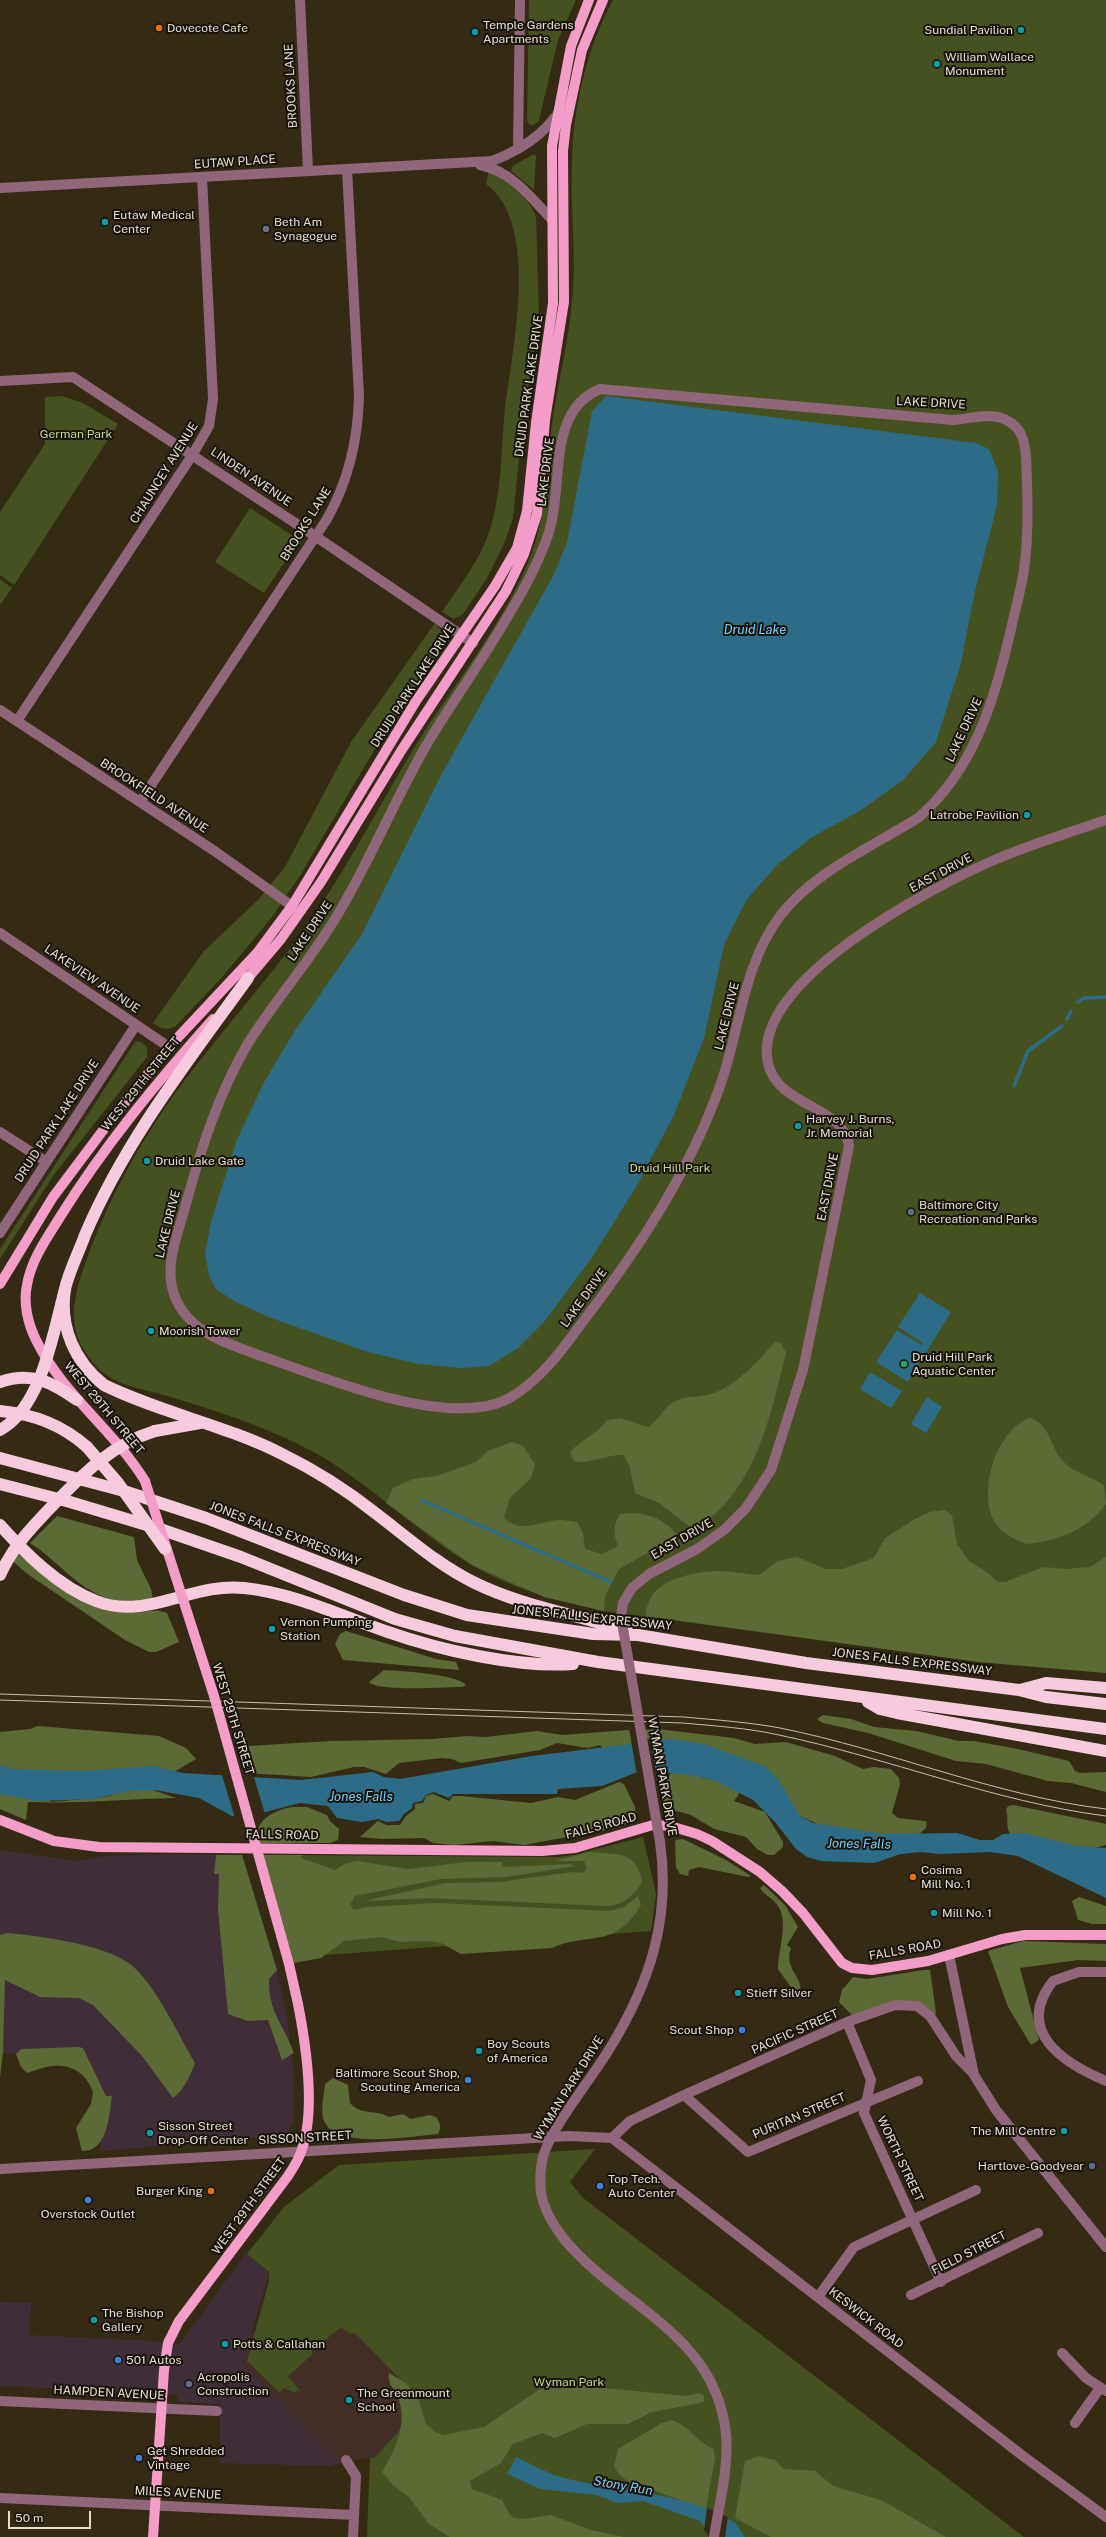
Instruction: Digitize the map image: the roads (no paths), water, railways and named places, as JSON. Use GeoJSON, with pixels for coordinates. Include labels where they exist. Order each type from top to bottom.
{"type":"FeatureCollection","features":[{"type":"Feature","properties":{"kind":"highway"},"geometry":{"type":"LineString","coordinates":[[0,1430],[17,1417],[31,1398],[43,1365],[67,1285],[98,1206],[114,1173],[164,1094],[248,978]]}},
{"type":"Feature","properties":{"kind":"highway"},"geometry":{"type":"LineString","coordinates":[[67,1285],[65,1317],[70,1340],[80,1360],[93,1376],[117,1391],[200,1423],[258,1443],[324,1476],[435,1559],[475,1583],[524,1603],[565,1615],[596,1621],[638,1635]]}},
{"type":"Feature","properties":{"kind":"highway"},"geometry":{"type":"LineString","coordinates":[[0,1382],[19,1377],[40,1378],[62,1389],[77,1400]]}},
{"type":"Feature","properties":{"kind":"highway"},"geometry":{"type":"LineString","coordinates":[[0,1411],[31,1415],[50,1422],[66,1430],[87,1447],[118,1483],[165,1549]]}},
{"type":"Feature","properties":{"kind":"highway"},"geometry":{"type":"LineString","coordinates":[[0,1575],[20,1539],[88,1470],[125,1443],[155,1431],[200,1423]]}},
{"type":"Feature","properties":{"kind":"highway","name":"JONES FALLS EXPRESSWAY"},"geometry":{"type":"LineString","coordinates":[[0,1458],[124,1491],[172,1507],[404,1595],[467,1615],[593,1634],[638,1635],[806,1663],[1019,1690],[1046,1697],[1106,1704]]}},
{"type":"Feature","properties":{"kind":"highway"},"geometry":{"type":"LineString","coordinates":[[0,1484],[118,1515],[259,1565],[395,1619],[440,1632],[539,1653],[598,1662],[860,1698],[1106,1729]]}},
{"type":"Feature","properties":{"kind":"highway"},"geometry":{"type":"LineString","coordinates":[[0,1525],[28,1554]]}},
{"type":"Feature","properties":{"kind":"highway"},"geometry":{"type":"LineString","coordinates":[[0,1533],[82,1595],[111,1605],[138,1607],[222,1588],[242,1587],[264,1591],[295,1600],[390,1633],[452,1650],[538,1664],[598,1662]]}},
{"type":"Feature","properties":{"kind":"highway"},"geometry":{"type":"LineString","coordinates":[[1019,1690],[1046,1683],[1106,1688]]}},
{"type":"Feature","properties":{"kind":"highway"},"geometry":{"type":"LineString","coordinates":[[860,1698],[880,1709],[897,1713],[1106,1751]]}},
{"type":"Feature","properties":{"kind":"main road","name":"DRUID PARK LAKE DRIVE"},"geometry":{"type":"LineString","coordinates":[[0,1284],[30,1233],[70,1174],[169,1047],[257,953],[292,906],[409,712],[508,566],[517,548],[527,512],[536,423],[553,303],[552,146],[571,46],[589,0]]}},
{"type":"Feature","properties":{"kind":"main road","name":"DRUID PARK LAKE DRIVE"},"geometry":{"type":"LineString","coordinates":[[248,978],[281,939],[317,888],[401,751],[473,642],[514,576],[524,554],[537,514],[545,420],[564,302],[563,151],[572,92],[589,29],[603,0]]}},
{"type":"Feature","properties":{"kind":"main road","name":"WEST 29TH STREET"},"geometry":{"type":"LineString","coordinates":[[153,2537],[165,2355],[173,2331],[288,2176],[302,2151],[308,2103],[306,2058],[298,2004],[289,1964],[214,1696],[165,1549],[145,1481],[124,1448],[77,1400],[48,1360],[36,1340],[29,1322],[26,1299],[27,1284],[32,1268],[52,1229],[100,1158],[180,1056],[248,978]]}},
{"type":"Feature","properties":{"kind":"main road","name":"FALLS ROAD"},"geometry":{"type":"LineString","coordinates":[[0,1820],[54,1841],[99,1847],[506,1851],[568,1849],[653,1825],[670,1826],[702,1836],[760,1872],[782,1891],[802,1913],[842,1963],[852,1968],[880,1968],[928,1961],[1002,1939],[1025,1935],[1106,1935]]}},
{"type":"Feature","properties":{"kind":"street","name":"BROOKS LANE"},"geometry":{"type":"LineString","coordinates":[[300,0],[308,170]]}},
{"type":"Feature","properties":{"kind":"street"},"geometry":{"type":"LineString","coordinates":[[518,149],[520,0]]}},
{"type":"Feature","properties":{"kind":"street","name":"EUTAW PLACE"},"geometry":{"type":"LineString","coordinates":[[0,188],[347,168],[472,164],[492,161],[518,149],[534,139],[557,118],[572,92]]}},
{"type":"Feature","properties":{"kind":"street","name":"EUTAW PLACE"},"geometry":{"type":"LineString","coordinates":[[472,164],[490,167],[511,178],[552,220]]}},
{"type":"Feature","properties":{"kind":"street","name":"BROOKS LANE"},"geometry":{"type":"LineString","coordinates":[[140,802],[316,536],[342,490],[355,448],[358,421],[359,385],[347,168]]}},
{"type":"Feature","properties":{"kind":"street","name":"CHAUNCEY AVENUE"},"geometry":{"type":"LineString","coordinates":[[17,721],[193,454],[209,426],[213,399],[202,177]]}},
{"type":"Feature","properties":{"kind":"street","name":"LINDEN AVENUE"},"geometry":{"type":"LineString","coordinates":[[0,381],[73,377],[193,454],[473,642]]}},
{"type":"Feature","properties":{"kind":"street","name":"LAKE DRIVE"},"geometry":{"type":"LineString","coordinates":[[607,390],[953,420],[988,415],[1004,418],[1018,428],[1024,446],[1026,470],[1024,570],[1001,671],[982,727],[972,750],[959,772],[933,805],[918,818],[805,890],[781,914],[770,930],[752,969],[732,1049],[712,1108],[682,1171],[658,1215],[599,1301],[537,1377],[509,1399],[478,1407],[450,1407],[366,1391],[242,1349],[202,1331],[191,1322],[178,1303],[171,1283],[172,1259],[196,1169],[215,1113],[233,1070],[268,1014],[340,910],[427,744],[479,664],[511,612],[543,549],[552,521],[557,494],[559,448],[564,429],[579,402],[592,391],[607,390]]}},
{"type":"Feature","properties":{"kind":"street","name":"BROOKFIELD AVENUE"},"geometry":{"type":"LineString","coordinates":[[0,710],[140,802],[292,906]]}},
{"type":"Feature","properties":{"kind":"street","name":"EAST DRIVE"},"geometry":{"type":"LineString","coordinates":[[621,1617],[626,1595],[638,1581],[712,1539],[746,1508],[772,1470],[799,1388],[849,1146],[843,1128],[784,1090],[770,1071],[766,1053],[767,1041],[776,1017],[793,993],[818,967],[849,942],[893,914],[947,883],[992,861],[1106,820]]}},
{"type":"Feature","properties":{"kind":"street","name":"LAKEVIEW AVENUE"},"geometry":{"type":"LineString","coordinates":[[0,934],[169,1047]]}},
{"type":"Feature","properties":{"kind":"street","name":"DRUID PARK LAKE DRIVE"},"geometry":{"type":"LineString","coordinates":[[0,1233],[45,1161],[136,1025]]}},
{"type":"Feature","properties":{"kind":"street"},"geometry":{"type":"LineString","coordinates":[[0,1132],[45,1161]]}},
{"type":"Feature","properties":{"kind":"street","name":"WYMAN PARK DRIVE"},"geometry":{"type":"LineString","coordinates":[[621,1617],[660,1842],[664,1884],[663,1905],[657,1936],[644,1981],[612,2046],[543,2155],[540,2178],[543,2201],[552,2221],[570,2246],[666,2326],[703,2366],[714,2387],[722,2412],[726,2433],[725,2466],[714,2537]]}},
{"type":"Feature","properties":{"kind":"street"},"geometry":{"type":"LineString","coordinates":[[949,1956],[972,2072],[996,2110],[1106,2247]]}},
{"type":"Feature","properties":{"kind":"street"},"geometry":{"type":"LineString","coordinates":[[1106,1972],[1078,1972],[1053,1981],[1040,2006],[1038,2021],[1042,2034],[1054,2048],[1076,2068],[1106,2081]]}},
{"type":"Feature","properties":{"kind":"street","name":"PACIFIC STREET"},"geometry":{"type":"LineString","coordinates":[[612,2138],[630,2121],[684,2095],[847,2022],[895,2005],[917,2006],[930,2016],[956,2056],[972,2072]]}},
{"type":"Feature","properties":{"kind":"street","name":"WORTH STREET"},"geometry":{"type":"LineString","coordinates":[[847,2022],[871,2080],[864,2113],[941,2282]]}},
{"type":"Feature","properties":{"kind":"street","name":"PURITAN STREET"},"geometry":{"type":"LineString","coordinates":[[684,2095],[748,2152],[918,2081]]}},
{"type":"Feature","properties":{"kind":"street","name":"SISSON STREET"},"geometry":{"type":"LineString","coordinates":[[0,2169],[553,2137],[612,2138]]}},
{"type":"Feature","properties":{"kind":"street","name":"KESWICK ROAD"},"geometry":{"type":"LineString","coordinates":[[612,2138],[1023,2456],[1106,2516]]}},
{"type":"Feature","properties":{"kind":"street"},"geometry":{"type":"LineString","coordinates":[[818,2297],[854,2247],[976,2190]]}},
{"type":"Feature","properties":{"kind":"street","name":"FIELD STREET"},"geometry":{"type":"LineString","coordinates":[[911,2295],[941,2282],[1038,2233]]}},
{"type":"Feature","properties":{"kind":"street"},"geometry":{"type":"LineString","coordinates":[[1062,2353],[1078,2371],[1103,2390],[1075,2423]]}},
{"type":"Feature","properties":{"kind":"street","name":"HAMPDEN AVENUE"},"geometry":{"type":"LineString","coordinates":[[0,2401],[217,2411]]}},
{"type":"Feature","properties":{"kind":"street"},"geometry":{"type":"LineString","coordinates":[[346,2460],[356,2476],[353,2537]]}},
{"type":"Feature","properties":{"kind":"street","name":"MILES AVENUE"},"geometry":{"type":"LineString","coordinates":[[0,2498],[354,2515]]}},
{"type":"Feature","properties":{"kind":"water","name":"Druid Lake"},"geometry":{"type":"Polygon","coordinates":[[[606,396],[976,443],[989,449],[998,471],[997,505],[974,595],[961,663],[936,742],[903,780],[858,812],[812,837],[777,865],[746,900],[724,945],[704,1038],[674,1115],[636,1187],[593,1256],[544,1322],[518,1348],[489,1366],[461,1368],[418,1364],[368,1352],[271,1318],[234,1301],[216,1289],[209,1275],[205,1254],[211,1222],[236,1142],[263,1084],[294,1032],[362,934],[440,777],[553,576],[567,543],[592,411],[606,396]]]}},
{"type":"Feature","properties":{"kind":"water"},"geometry":{"type":"Polygon","coordinates":[[[920,1293],[951,1312],[908,1382],[876,1362],[897,1330],[922,1345],[923,1343],[898,1327],[920,1293]]]}},
{"type":"Feature","properties":{"kind":"water"},"geometry":{"type":"Polygon","coordinates":[[[870,1372],[902,1391],[891,1408],[860,1389],[870,1372]]]}},
{"type":"Feature","properties":{"kind":"water"},"geometry":{"type":"Polygon","coordinates":[[[927,1397],[942,1407],[926,1433],[911,1424],[927,1397]]]}},
{"type":"Feature","properties":{"kind":"water","name":"Jones Falls"},"geometry":{"type":"Polygon","coordinates":[[[671,1739],[704,1744],[764,1766],[778,1779],[800,1816],[813,1823],[882,1834],[957,1833],[980,1840],[993,1840],[1003,1834],[1024,1833],[1077,1846],[1106,1848],[1106,1898],[1018,1856],[990,1852],[940,1854],[920,1852],[901,1854],[874,1863],[821,1861],[807,1857],[796,1849],[775,1822],[753,1800],[716,1781],[691,1775],[661,1772],[635,1773],[602,1786],[558,1789],[557,1794],[453,1794],[449,1798],[434,1792],[426,1795],[422,1801],[413,1803],[412,1808],[404,1814],[399,1821],[387,1822],[378,1819],[362,1822],[337,1818],[328,1806],[300,1803],[254,1815],[232,1816],[199,1798],[155,1790],[127,1791],[94,1799],[38,1801],[0,1794],[0,1765],[13,1769],[84,1771],[153,1766],[183,1773],[301,1780],[373,1772],[384,1777],[400,1779],[532,1756],[671,1739]]]}},
{"type":"Feature","properties":{"kind":"water"},"geometry":{"type":"Polygon","coordinates":[[[516,2457],[564,2478],[671,2498],[692,2504],[712,2511],[734,2522],[745,2537],[711,2537],[700,2521],[643,2501],[617,2503],[597,2495],[540,2489],[507,2474],[516,2457]]]}},
{"type":"Feature","properties":{"kind":"waterway"},"geometry":{"type":"LineString","coordinates":[[1078,1002],[1084,998],[1106,997]]}},
{"type":"Feature","properties":{"kind":"waterway"},"geometry":{"type":"LineString","coordinates":[[1067,1019],[1071,1011]]}},
{"type":"Feature","properties":{"kind":"waterway"},"geometry":{"type":"LineString","coordinates":[[1014,1086],[1028,1051],[1062,1026]]}},
{"type":"Feature","properties":{"kind":"waterway"},"geometry":{"type":"LineString","coordinates":[[423,1501],[611,1582]]}},
{"type":"Feature","properties":{"kind":"tram line"},"geometry":{"type":"LineString","coordinates":[[0,1694],[684,1717],[732,1721],[780,1728],[821,1737],[1024,1794],[1065,1803],[1106,1809]]}},
{"type":"Feature","properties":{"kind":"tram line"},"geometry":{"type":"LineString","coordinates":[[0,1700],[683,1723],[731,1728],[767,1733],[861,1755],[1024,1801],[1106,1816]]}},
{"type":"Feature","properties":{"kind":"place","name":"Dovecote Cafe"},"geometry":{"type":"Point","coordinates":[159,28]}},
{"type":"Feature","properties":{"kind":"place","name":"Sundial Pavilion"},"geometry":{"type":"Point","coordinates":[1021,30]}},
{"type":"Feature","properties":{"kind":"place","name":"Temple Gardens Apartments"},"geometry":{"type":"Point","coordinates":[475,32]}},
{"type":"Feature","properties":{"kind":"place","name":"William Wallace Monument"},"geometry":{"type":"Point","coordinates":[937,64]}},
{"type":"Feature","properties":{"kind":"place","name":"Eutaw Medical Center"},"geometry":{"type":"Point","coordinates":[105,222]}},
{"type":"Feature","properties":{"kind":"place","name":"Beth Am Synagogue"},"geometry":{"type":"Point","coordinates":[266,229]}},
{"type":"Feature","properties":{"kind":"place","name":"Latrobe Pavilion"},"geometry":{"type":"Point","coordinates":[1027,815]}},
{"type":"Feature","properties":{"kind":"place","name":"Harvey J. Burns, Jr. Memorial"},"geometry":{"type":"Point","coordinates":[798,1126]}},
{"type":"Feature","properties":{"kind":"place","name":"Druid Lake Gate"},"geometry":{"type":"Point","coordinates":[147,1161]}},
{"type":"Feature","properties":{"kind":"place","name":"Baltimore City Recreation and Parks"},"geometry":{"type":"Point","coordinates":[911,1212]}},
{"type":"Feature","properties":{"kind":"place","name":"Moorish Tower"},"geometry":{"type":"Point","coordinates":[151,1331]}},
{"type":"Feature","properties":{"kind":"place","name":"Druid Hill Park Aquatic Center"},"geometry":{"type":"Point","coordinates":[904,1364]}},
{"type":"Feature","properties":{"kind":"place","name":"Vernon Pumping Station"},"geometry":{"type":"Point","coordinates":[272,1629]}},
{"type":"Feature","properties":{"kind":"place","name":"Cosima Mill No. 1"},"geometry":{"type":"Point","coordinates":[913,1877]}},
{"type":"Feature","properties":{"kind":"place","name":"Mill No. 1"},"geometry":{"type":"Point","coordinates":[934,1913]}},
{"type":"Feature","properties":{"kind":"place","name":"Stieff Silver"},"geometry":{"type":"Point","coordinates":[738,1993]}},
{"type":"Feature","properties":{"kind":"place","name":"Scout Shop"},"geometry":{"type":"Point","coordinates":[742,2030]}},
{"type":"Feature","properties":{"kind":"place","name":"Boy Scouts of America"},"geometry":{"type":"Point","coordinates":[479,2051]}},
{"type":"Feature","properties":{"kind":"place","name":"Baltimore Scout Shop, Scouting America"},"geometry":{"type":"Point","coordinates":[468,2080]}},
{"type":"Feature","properties":{"kind":"place","name":"The Mill Centre"},"geometry":{"type":"Point","coordinates":[1064,2131]}},
{"type":"Feature","properties":{"kind":"place","name":"Sisson Street Drop-Off Center"},"geometry":{"type":"Point","coordinates":[150,2133]}},
{"type":"Feature","properties":{"kind":"place","name":"Hartlove-Goodyear"},"geometry":{"type":"Point","coordinates":[1092,2166]}},
{"type":"Feature","properties":{"kind":"place","name":"Top Tech. Auto Center"},"geometry":{"type":"Point","coordinates":[600,2186]}},
{"type":"Feature","properties":{"kind":"place","name":"Burger King"},"geometry":{"type":"Point","coordinates":[211,2191]}},
{"type":"Feature","properties":{"kind":"place","name":"Overstock Outlet"},"geometry":{"type":"Point","coordinates":[88,2200]}},
{"type":"Feature","properties":{"kind":"place","name":"The Bishop Gallery"},"geometry":{"type":"Point","coordinates":[94,2320]}},
{"type":"Feature","properties":{"kind":"place","name":"Potts & Callahan"},"geometry":{"type":"Point","coordinates":[225,2344]}},
{"type":"Feature","properties":{"kind":"place","name":"501 Autos"},"geometry":{"type":"Point","coordinates":[118,2360]}},
{"type":"Feature","properties":{"kind":"place","name":"Acropolis Construction"},"geometry":{"type":"Point","coordinates":[189,2384]}},
{"type":"Feature","properties":{"kind":"place","name":"The Greenmount School"},"geometry":{"type":"Point","coordinates":[349,2400]}},
{"type":"Feature","properties":{"kind":"place","name":"Get Shredded Vintage"},"geometry":{"type":"Point","coordinates":[139,2458]}},
{"type":"Feature","properties":{"kind":"park label","name":"German Park"},"geometry":{"type":"Point","coordinates":[76,434]}},
{"type":"Feature","properties":{"kind":"park label","name":"Druid Hill Park"},"geometry":{"type":"Point","coordinates":[670,1168]}},
{"type":"Feature","properties":{"kind":"park label","name":"Wyman Park"},"geometry":{"type":"Point","coordinates":[569,2382]}},
{"type":"Feature","properties":{"kind":"water label","name":"Stony Run"},"geometry":{"type":"Point","coordinates":[623,2486]}}]}
